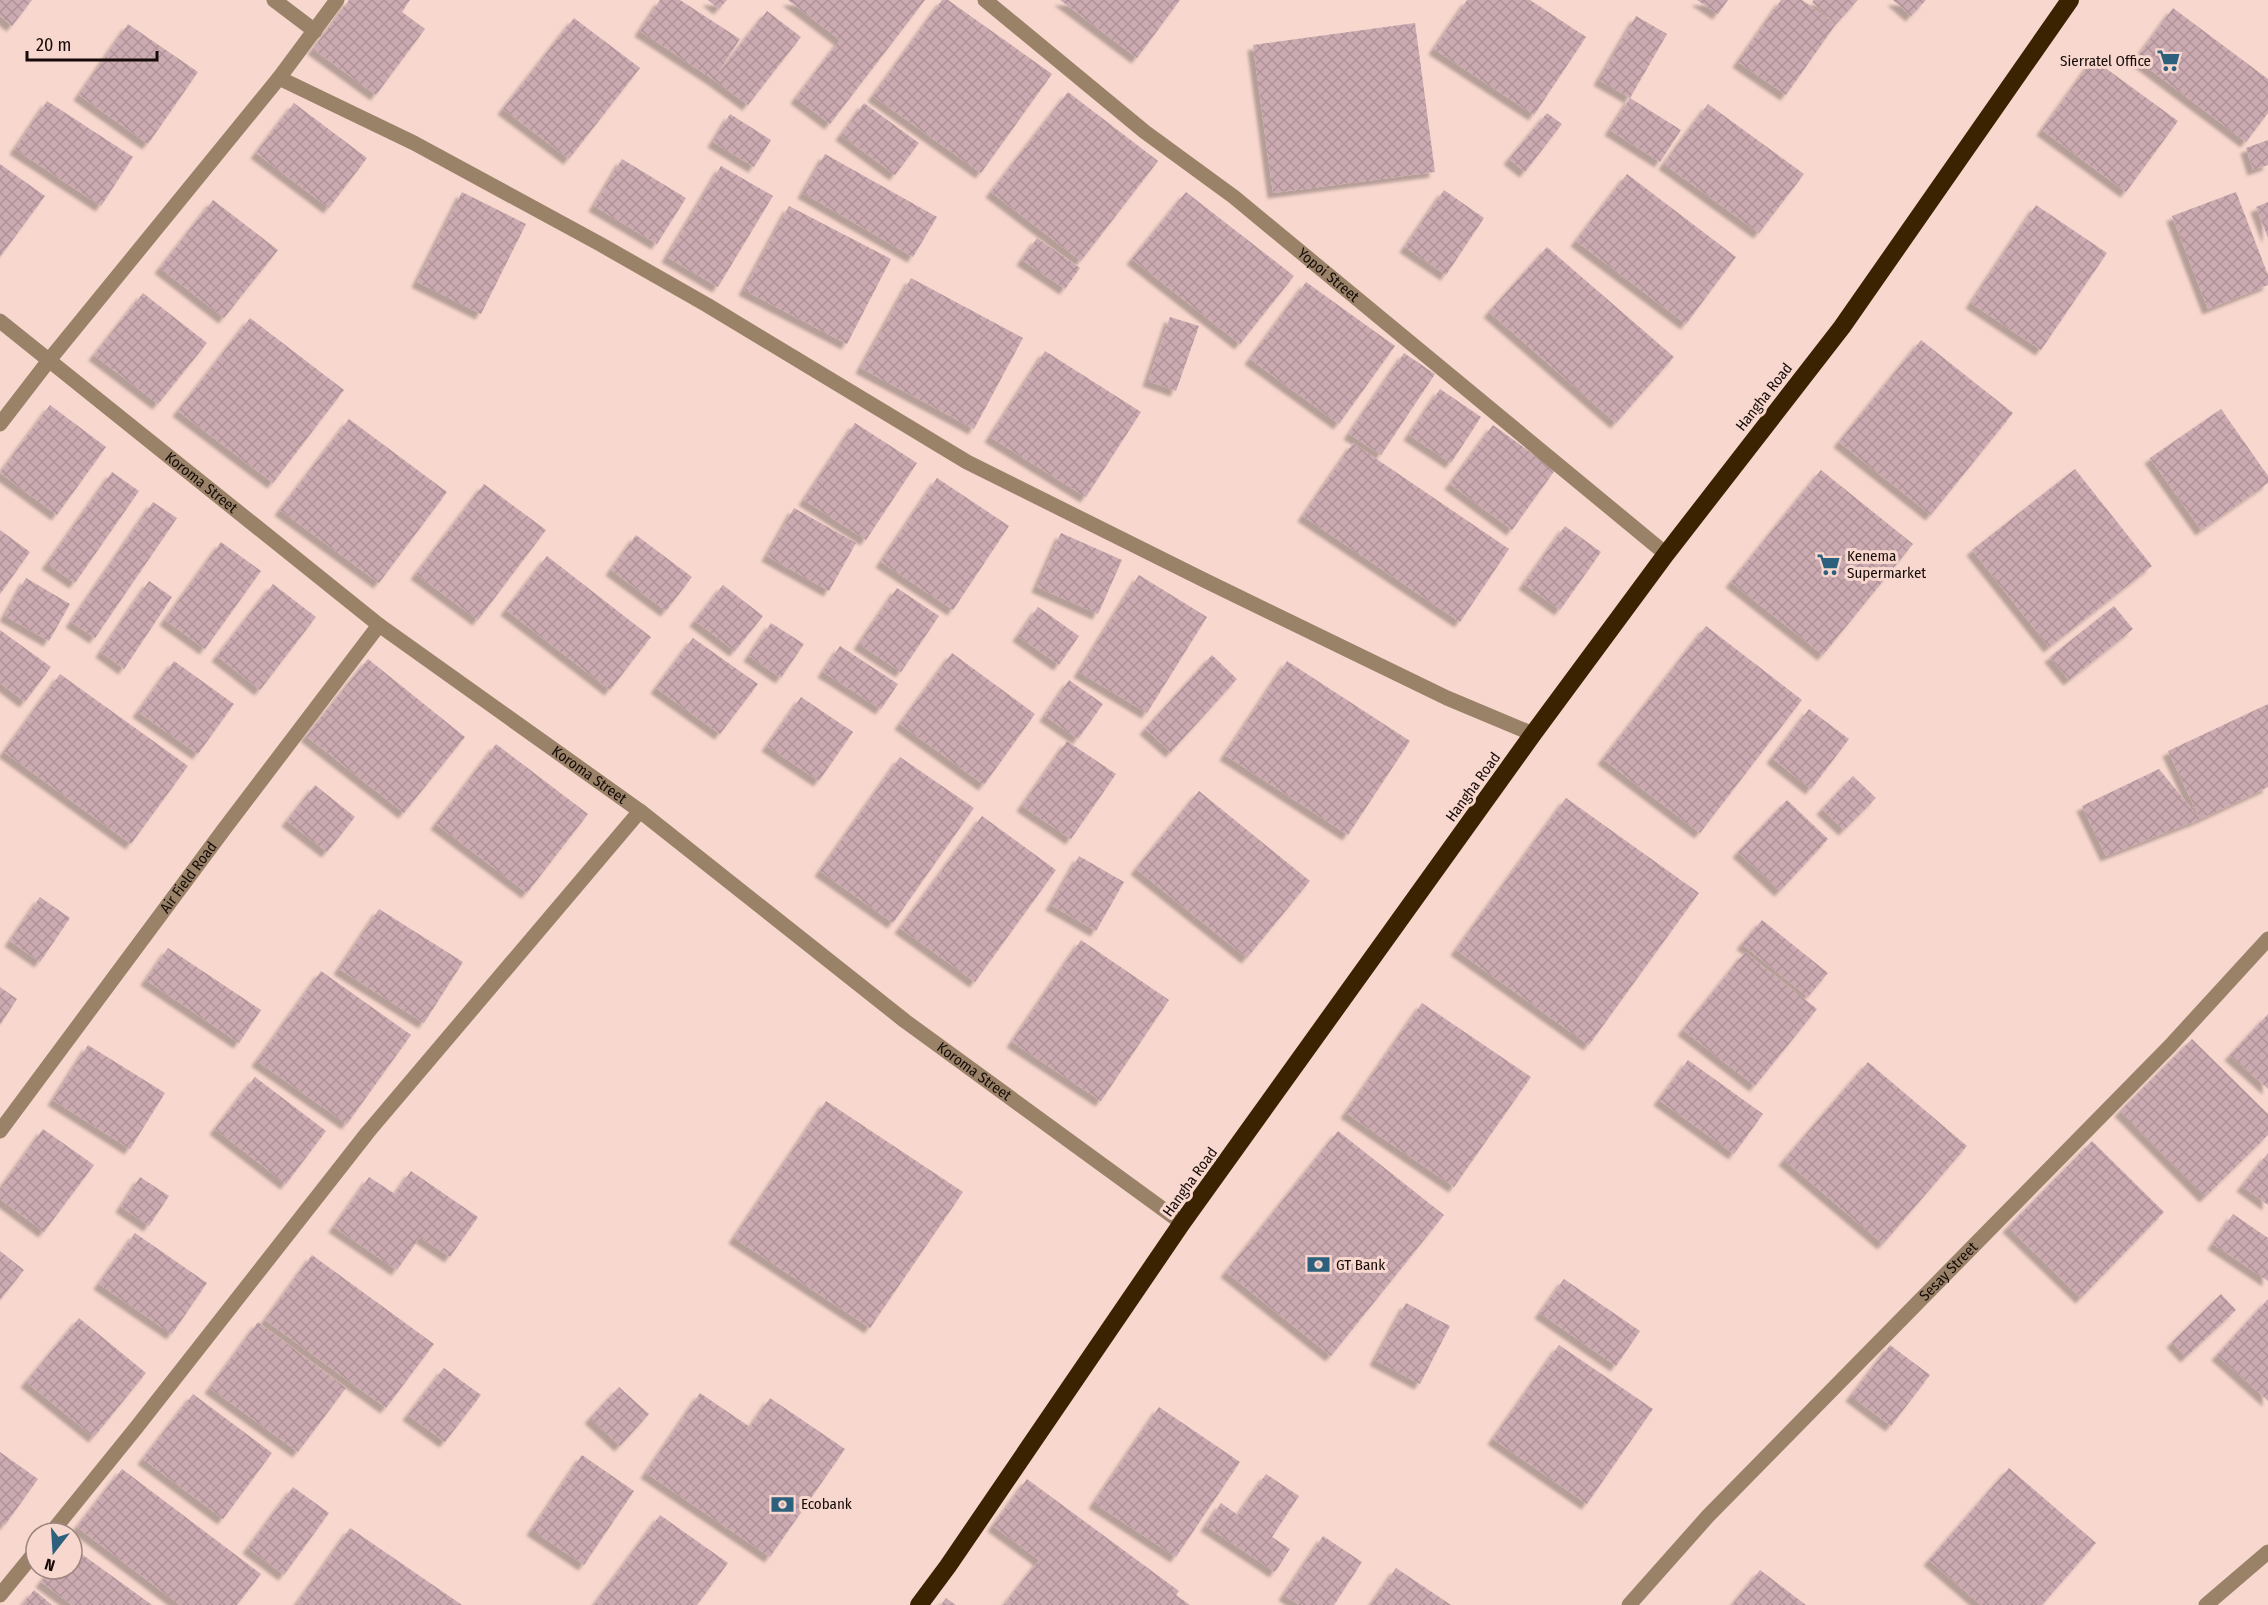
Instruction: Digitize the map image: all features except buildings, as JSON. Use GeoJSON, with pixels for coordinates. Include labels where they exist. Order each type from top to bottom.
{"type":"FeatureCollection","features":[{"type":"Feature","properties":{"kind":"highway","name":"Hangha Road"},"geometry":{"type":"LineString","coordinates":[[919,1605],[1182,1223],[1533,734],[1666,554],[1842,327],[2070,0]]}},
{"type":"Feature","properties":{"kind":"street"},"geometry":{"type":"LineString","coordinates":[[274,0],[315,31]]}},
{"type":"Feature","properties":{"kind":"street"},"geometry":{"type":"LineString","coordinates":[[0,424],[50,359],[279,78],[337,0]]}},
{"type":"Feature","properties":{"kind":"street","name":"Yopoi Street"},"geometry":{"type":"LineString","coordinates":[[985,0],[1145,132],[1234,197],[1666,554]]}},
{"type":"Feature","properties":{"kind":"street"},"geometry":{"type":"LineString","coordinates":[[279,78],[414,143],[600,244],[707,305],[968,462],[1405,678],[1533,734]]}},
{"type":"Feature","properties":{"kind":"street","name":"Koroma Street"},"geometry":{"type":"LineString","coordinates":[[0,321],[379,625],[640,811],[905,1021],[1182,1223]]}},
{"type":"Feature","properties":{"kind":"street","name":"Air Field Road"},"geometry":{"type":"LineString","coordinates":[[0,1131],[379,625]]}},
{"type":"Feature","properties":{"kind":"street"},"geometry":{"type":"LineString","coordinates":[[61,1521],[368,1132],[640,811]]}},
{"type":"Feature","properties":{"kind":"street","name":"Sesay Street"},"geometry":{"type":"LineString","coordinates":[[1629,1605],[1708,1516],[2170,1046],[2268,939]]}},
{"type":"Feature","properties":{"kind":"street"},"geometry":{"type":"LineString","coordinates":[[2206,1605],[2268,1552]]}},
{"type":"Feature","properties":{"kind":"street"},"geometry":{"type":"LineString","coordinates":[[0,1595],[24,1566]]}},
{"type":"Feature","properties":{"kind":"place","name":"Sierratel Office"},"geometry":{"type":"Point","coordinates":[2169,61]}},
{"type":"Feature","properties":{"kind":"place","name":"Kenema Supermarket"},"geometry":{"type":"Point","coordinates":[1829,565]}},
{"type":"Feature","properties":{"kind":"place","name":"GT Bank"},"geometry":{"type":"Point","coordinates":[1318,1265]}},
{"type":"Feature","properties":{"kind":"place","name":"Ecobank"},"geometry":{"type":"Point","coordinates":[783,1504]}}]}
